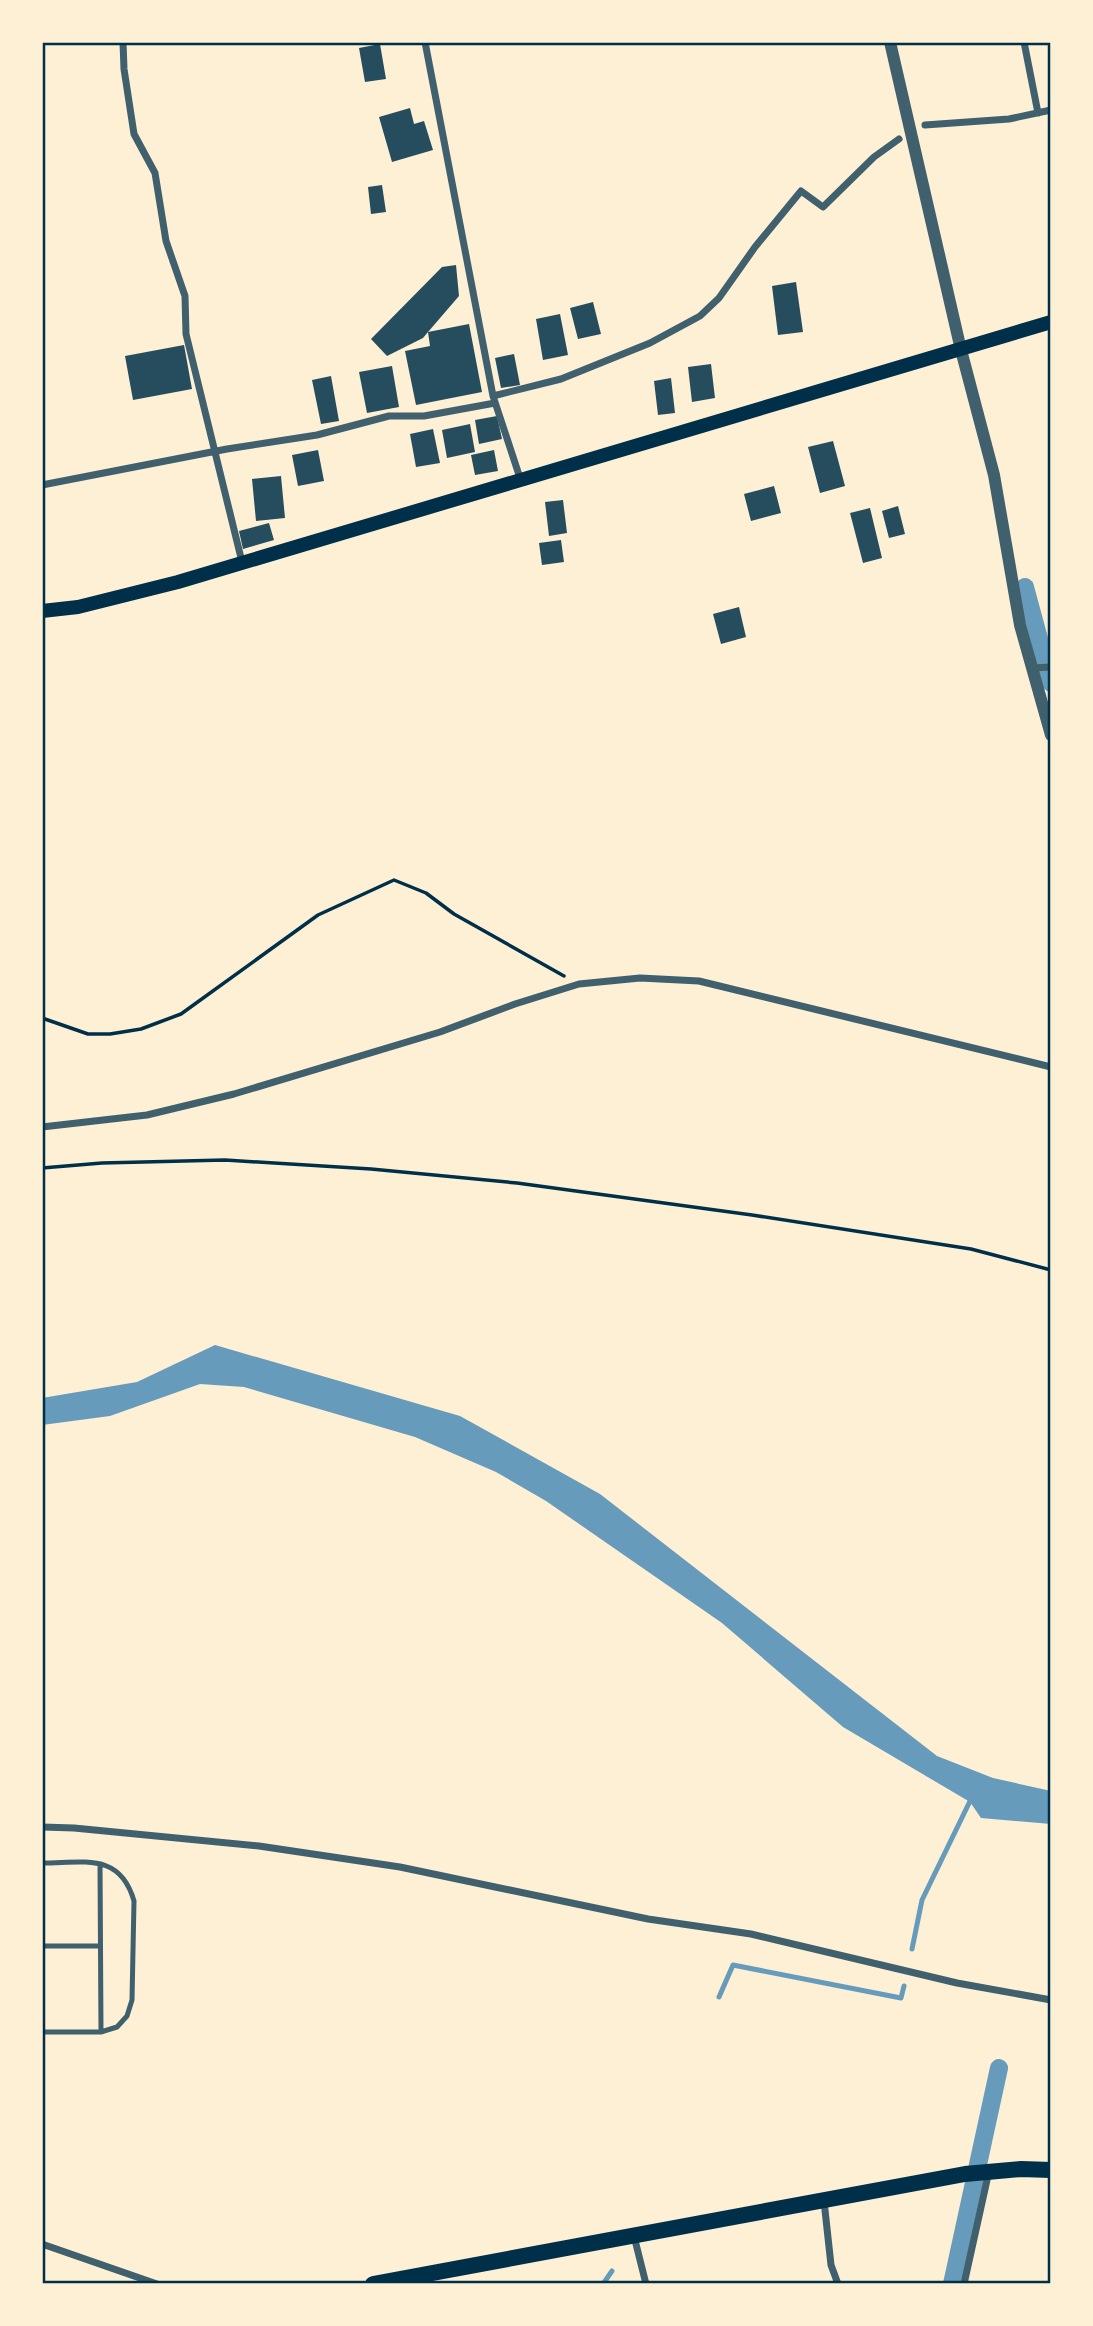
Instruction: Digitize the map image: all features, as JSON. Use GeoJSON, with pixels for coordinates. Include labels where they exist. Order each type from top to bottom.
{"type":"FeatureCollection","features":[{"type":"Feature","properties":{"kind":"main road"},"geometry":{"type":"LineString","coordinates":[[42,611],[78,607],[178,582],[1051,322]]}},
{"type":"Feature","properties":{"kind":"main road"},"geometry":{"type":"LineString","coordinates":[[373,2284],[965,2174],[1051,2170]]}},
{"type":"Feature","properties":{"kind":"street"},"geometry":{"type":"LineString","coordinates":[[122,42],[134,134],[155,173],[166,241],[185,296],[186,334],[242,563]]}},
{"type":"Feature","properties":{"kind":"street"},"geometry":{"type":"LineString","coordinates":[[425,42],[494,399],[521,481]]}},
{"type":"Feature","properties":{"kind":"street"},"geometry":{"type":"LineString","coordinates":[[890,42],[961,350],[994,475],[1020,625],[1051,735]]}},
{"type":"Feature","properties":{"kind":"street"},"geometry":{"type":"LineString","coordinates":[[1024,42],[1038,113]]}},
{"type":"Feature","properties":{"kind":"street"},"geometry":{"type":"LineString","coordinates":[[925,125],[1009,119],[1051,110]]}},
{"type":"Feature","properties":{"kind":"street"},"geometry":{"type":"LineString","coordinates":[[42,485],[317,435],[389,416],[424,416],[561,379],[650,344],[700,316],[719,298],[755,247],[802,191],[823,207],[874,157],[900,139]]}},
{"type":"Feature","properties":{"kind":"street"},"geometry":{"type":"LineString","coordinates":[[1032,668],[1051,667]]}},
{"type":"Feature","properties":{"kind":"street"},"geometry":{"type":"LineString","coordinates":[[42,1127],[146,1115],[234,1094],[440,1032],[514,1004],[579,984],[640,978],[699,981],[1051,1068]]}},
{"type":"Feature","properties":{"kind":"street"},"geometry":{"type":"LineString","coordinates":[[42,1827],[259,1846],[400,1867],[648,1919],[751,1934],[957,1983],[1051,2000]]}},
{"type":"Feature","properties":{"kind":"street"},"geometry":{"type":"LineString","coordinates":[[964,2284],[986,2171]]}},
{"type":"Feature","properties":{"kind":"street"},"geometry":{"type":"LineString","coordinates":[[824,2200],[831,2265],[838,2284]]}},
{"type":"Feature","properties":{"kind":"street"},"geometry":{"type":"LineString","coordinates":[[634,2235],[646,2284]]}},
{"type":"Feature","properties":{"kind":"street"},"geometry":{"type":"LineString","coordinates":[[42,2244],[158,2284]]}},
{"type":"Feature","properties":{"kind":"lane"},"geometry":{"type":"LineString","coordinates":[[42,1863],[100,1864],[113,1868],[130,1888],[134,1901],[132,2000],[127,2016],[117,2027],[101,2032],[42,2032]]}},
{"type":"Feature","properties":{"kind":"lane"},"geometry":{"type":"LineString","coordinates":[[100,1864],[101,2032]]}},
{"type":"Feature","properties":{"kind":"lane"},"geometry":{"type":"LineString","coordinates":[[42,1945],[100,1946]]}},
{"type":"Feature","properties":{"kind":"path"},"geometry":{"type":"LineString","coordinates":[[42,1018],[88,1034],[110,1034],[141,1029],[181,1014],[318,915],[394,880],[426,893],[454,914],[579,984]]}},
{"type":"Feature","properties":{"kind":"path"},"geometry":{"type":"LineString","coordinates":[[42,1168],[102,1163],[225,1160],[371,1169],[517,1183],[752,1215],[971,1249],[1051,1270]]}},
{"type":"Feature","properties":{"kind":"water"},"geometry":{"type":"Polygon","coordinates":[[[215,1345],[460,1416],[600,1494],[937,1756],[993,1778],[1051,1791],[1051,1824],[981,1818],[970,1802],[843,1727],[722,1623],[546,1501],[496,1472],[415,1437],[244,1387],[200,1384],[110,1416],[42,1425],[42,1398],[137,1382],[215,1345]]]}},
{"type":"Feature","properties":{"kind":"building"},"geometry":{"type":"Polygon","coordinates":[[[380,44],[386,79],[365,82],[359,48],[380,44]]]}},
{"type":"Feature","properties":{"kind":"building"},"geometry":{"type":"Polygon","coordinates":[[[410,108],[414,124],[424,121],[433,150],[392,162],[379,117],[410,108]]]}},
{"type":"Feature","properties":{"kind":"building"},"geometry":{"type":"Polygon","coordinates":[[[382,185],[386,212],[371,214],[368,187],[382,185]]]}},
{"type":"Feature","properties":{"kind":"building"},"geometry":{"type":"Polygon","coordinates":[[[456,265],[459,296],[423,338],[387,356],[371,339],[442,267],[456,265]]]}},
{"type":"Feature","properties":{"kind":"building"},"geometry":{"type":"Polygon","coordinates":[[[796,282],[803,332],[778,335],[772,286],[796,282]]]}},
{"type":"Feature","properties":{"kind":"building"},"geometry":{"type":"Polygon","coordinates":[[[593,302],[601,334],[578,339],[570,308],[593,302]]]}},
{"type":"Feature","properties":{"kind":"building"},"geometry":{"type":"Polygon","coordinates":[[[560,314],[568,355],[543,360],[536,319],[560,314]]]}},
{"type":"Feature","properties":{"kind":"building"},"geometry":{"type":"Polygon","coordinates":[[[469,324],[482,392],[416,405],[405,351],[430,346],[428,332],[469,324]]]}},
{"type":"Feature","properties":{"kind":"building"},"geometry":{"type":"Polygon","coordinates":[[[184,345],[192,389],[133,400],[125,356],[184,345]]]}},
{"type":"Feature","properties":{"kind":"building"},"geometry":{"type":"Polygon","coordinates":[[[514,354],[520,385],[501,388],[495,358],[514,354]]]}},
{"type":"Feature","properties":{"kind":"building"},"geometry":{"type":"Polygon","coordinates":[[[711,364],[715,398],[692,402],[688,367],[711,364]]]}},
{"type":"Feature","properties":{"kind":"building"},"geometry":{"type":"Polygon","coordinates":[[[392,366],[399,407],[367,413],[359,372],[392,366]]]}},
{"type":"Feature","properties":{"kind":"building"},"geometry":{"type":"Polygon","coordinates":[[[331,376],[339,421],[321,424],[312,380],[331,376]]]}},
{"type":"Feature","properties":{"kind":"building"},"geometry":{"type":"Polygon","coordinates":[[[671,378],[675,413],[658,415],[654,381],[671,378]]]}},
{"type":"Feature","properties":{"kind":"building"},"geometry":{"type":"Polygon","coordinates":[[[497,416],[502,439],[479,444],[475,420],[497,416]]]}},
{"type":"Feature","properties":{"kind":"building"},"geometry":{"type":"Polygon","coordinates":[[[470,424],[475,452],[447,458],[442,430],[470,424]]]}},
{"type":"Feature","properties":{"kind":"building"},"geometry":{"type":"Polygon","coordinates":[[[433,429],[440,463],[416,467],[410,434],[433,429]]]}},
{"type":"Feature","properties":{"kind":"building"},"geometry":{"type":"Polygon","coordinates":[[[833,441],[845,486],[820,493],[808,447],[833,441]]]}},
{"type":"Feature","properties":{"kind":"building"},"geometry":{"type":"Polygon","coordinates":[[[318,450],[324,481],[298,486],[292,455],[318,450]]]}},
{"type":"Feature","properties":{"kind":"building"},"geometry":{"type":"Polygon","coordinates":[[[494,450],[498,471],[475,475],[471,455],[494,450]]]}},
{"type":"Feature","properties":{"kind":"building"},"geometry":{"type":"Polygon","coordinates":[[[281,476],[285,518],[256,521],[252,479],[281,476]]]}},
{"type":"Feature","properties":{"kind":"building"},"geometry":{"type":"Polygon","coordinates":[[[774,486],[781,513],[751,521],[744,494],[774,486]]]}},
{"type":"Feature","properties":{"kind":"building"},"geometry":{"type":"Polygon","coordinates":[[[563,500],[567,533],[549,536],[545,502],[563,500]]]}},
{"type":"Feature","properties":{"kind":"building"},"geometry":{"type":"Polygon","coordinates":[[[898,506],[905,534],[889,538],[882,511],[898,506]]]}},
{"type":"Feature","properties":{"kind":"building"},"geometry":{"type":"Polygon","coordinates":[[[870,508],[882,558],[863,563],[850,513],[870,508]]]}},
{"type":"Feature","properties":{"kind":"building"},"geometry":{"type":"Polygon","coordinates":[[[269,523],[274,540],[243,549],[239,531],[269,523]]]}},
{"type":"Feature","properties":{"kind":"building"},"geometry":{"type":"Polygon","coordinates":[[[561,540],[564,562],[542,565],[539,543],[561,540]]]}},
{"type":"Feature","properties":{"kind":"building"},"geometry":{"type":"Polygon","coordinates":[[[739,607],[746,637],[721,644],[713,614],[739,607]]]}},
{"type":"Feature","properties":{"kind":"waterway"},"geometry":{"type":"LineString","coordinates":[[1025,587],[1051,683]]}},
{"type":"Feature","properties":{"kind":"waterway"},"geometry":{"type":"LineString","coordinates":[[912,1949],[922,1900],[972,1797]]}},
{"type":"Feature","properties":{"kind":"waterway"},"geometry":{"type":"LineString","coordinates":[[719,1997],[733,1965],[901,1998],[904,1986]]}},
{"type":"Feature","properties":{"kind":"waterway"},"geometry":{"type":"LineString","coordinates":[[952,2284],[999,2068]]}},
{"type":"Feature","properties":{"kind":"waterway"},"geometry":{"type":"LineString","coordinates":[[603,2284],[612,2271]]}}]}
